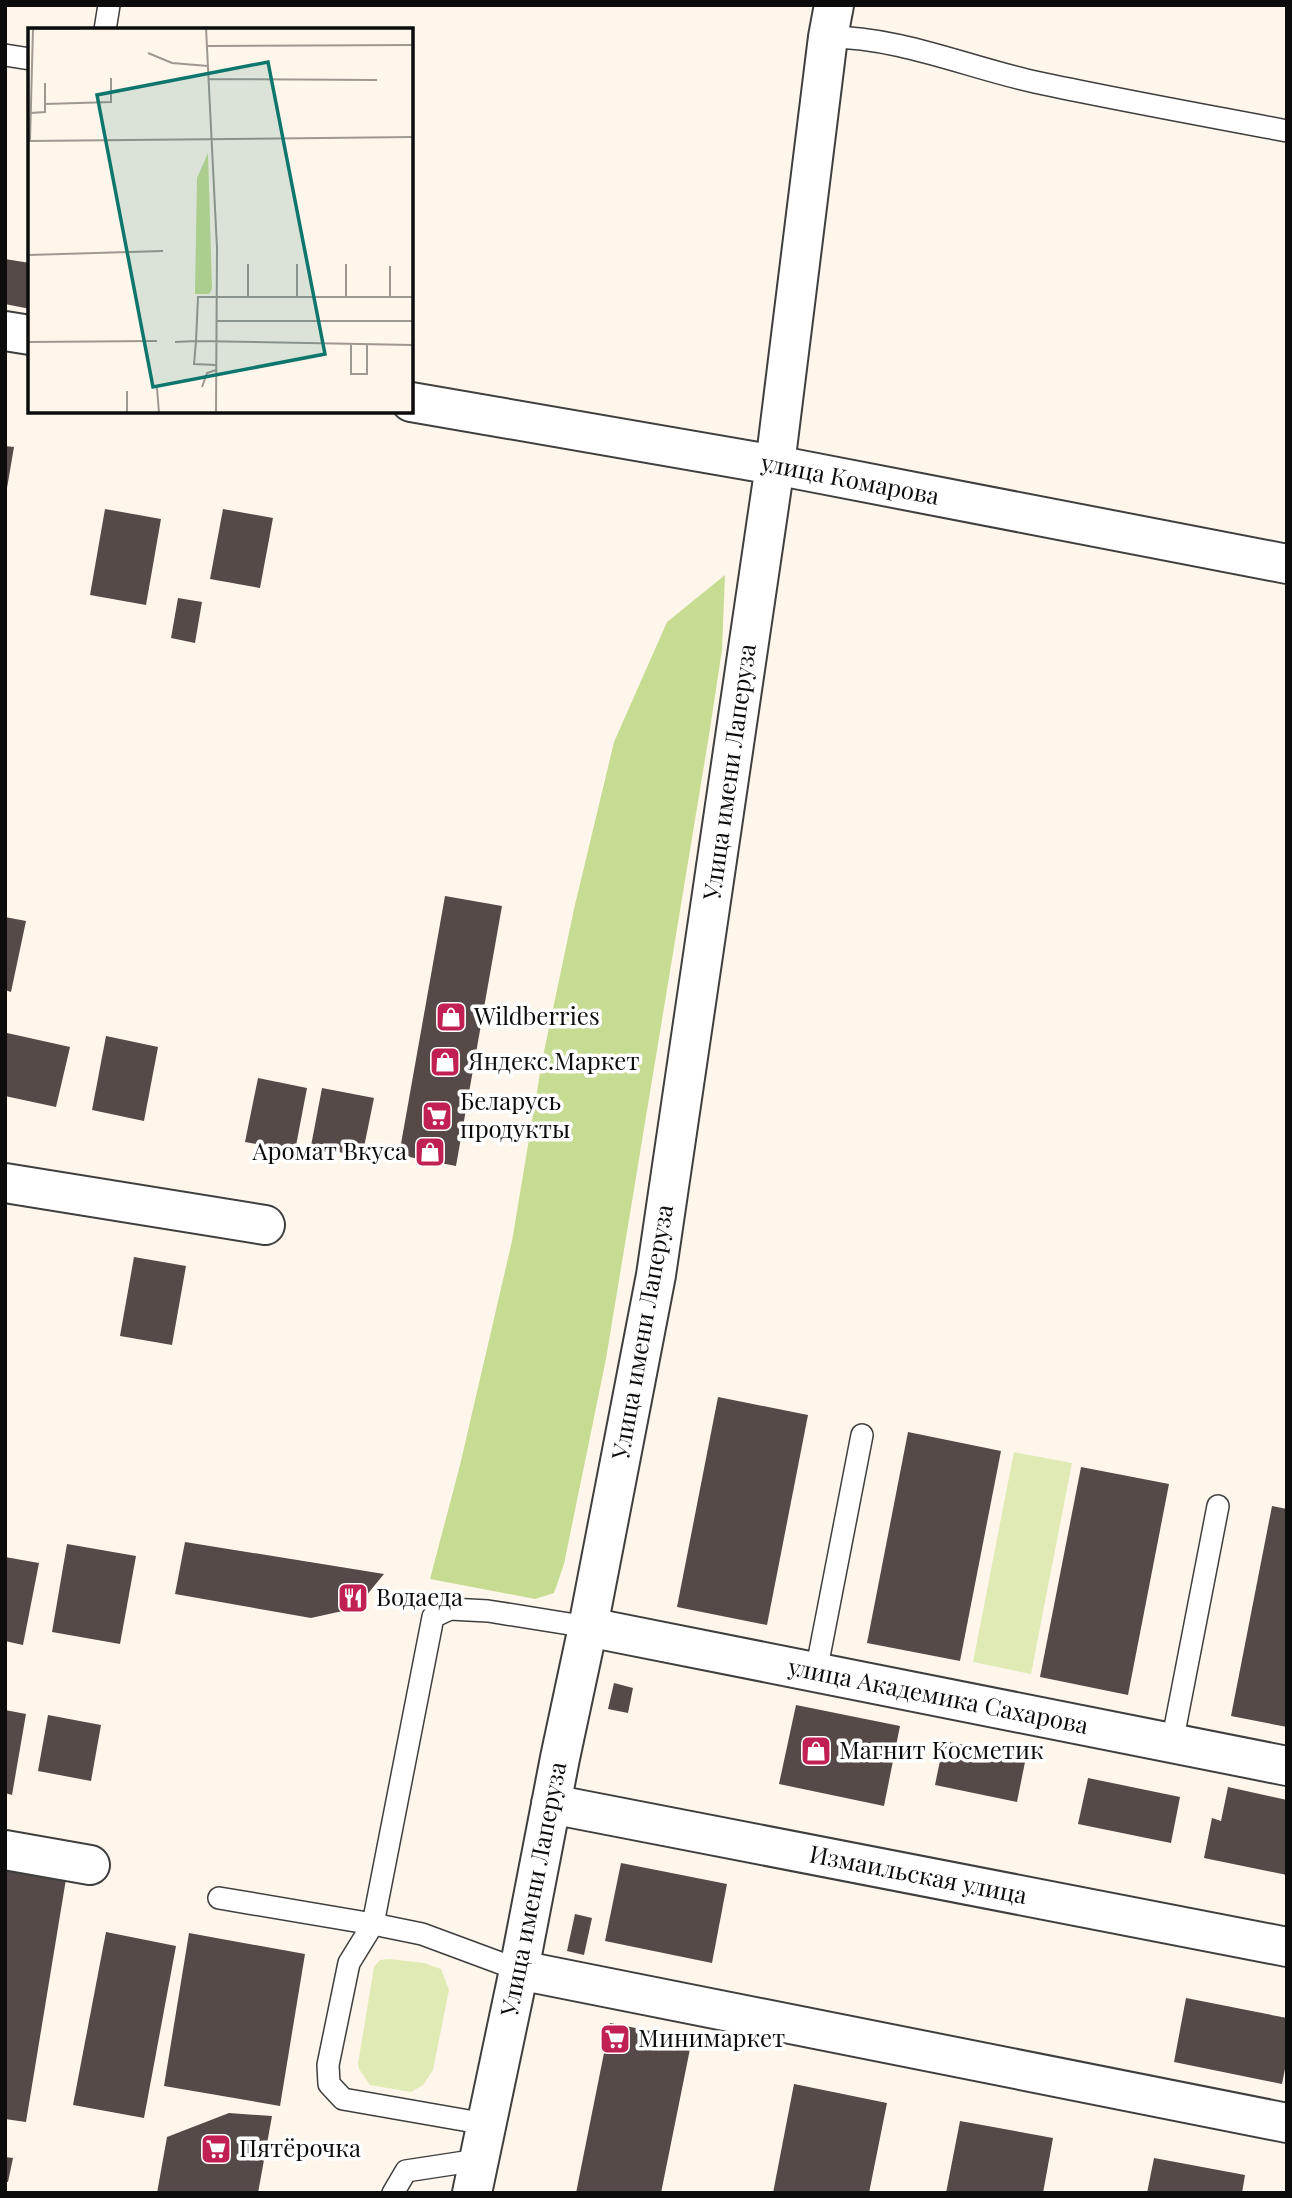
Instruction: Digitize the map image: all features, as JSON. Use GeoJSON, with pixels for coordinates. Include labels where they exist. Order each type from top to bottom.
{"type":"FeatureCollection","features":[{"type":"Feature","properties":{"kind":"street","name":"Улица имени Лаперуза"},"geometry":{"type":"LineString","coordinates":[[479,2159],[589,1627],[656,1275],[775,465],[831,21]]}},
{"type":"Feature","properties":{"kind":"street"},"geometry":{"type":"LineString","coordinates":[[5,331],[28,335]]}},
{"type":"Feature","properties":{"kind":"street","name":"улица Комарова"},"geometry":{"type":"LineString","coordinates":[[413,402],[775,465],[1287,564]]}},
{"type":"Feature","properties":{"kind":"street"},"geometry":{"type":"LineString","coordinates":[[5,1183],[265,1225]]}},
{"type":"Feature","properties":{"kind":"street","name":"улица Академика Сахарова"},"geometry":{"type":"LineString","coordinates":[[589,1627],[1287,1766]]}},
{"type":"Feature","properties":{"kind":"street","name":"Измаильская улица"},"geometry":{"type":"LineString","coordinates":[[551,1804],[1287,1947]]}},
{"type":"Feature","properties":{"kind":"street"},"geometry":{"type":"LineString","coordinates":[[5,1850],[90,1865]]}},
{"type":"Feature","properties":{"kind":"street"},"geometry":{"type":"LineString","coordinates":[[519,1970],[1287,2123]]}},
{"type":"Feature","properties":{"kind":"lane"},"geometry":{"type":"LineString","coordinates":[[105,28],[109,5]]}},
{"type":"Feature","properties":{"kind":"lane"},"geometry":{"type":"LineString","coordinates":[[831,21],[851,37],[892,44],[1033,82],[1287,131]]}},
{"type":"Feature","properties":{"kind":"lane"},"geometry":{"type":"LineString","coordinates":[[5,55],[28,59]]}},
{"type":"Feature","properties":{"kind":"lane"},"geometry":{"type":"LineString","coordinates":[[816,1672],[862,1435]]}},
{"type":"Feature","properties":{"kind":"lane"},"geometry":{"type":"LineString","coordinates":[[1172,1743],[1218,1506]]}},
{"type":"Feature","properties":{"kind":"lane"},"geometry":{"type":"LineString","coordinates":[[479,2159],[343,2099],[329,2084],[328,2065],[349,1963],[373,1924],[433,1617],[450,1609],[488,1611],[589,1627]]}},
{"type":"Feature","properties":{"kind":"lane"},"geometry":{"type":"LineString","coordinates":[[219,1898],[422,1934],[519,1970]]}},
{"type":"Feature","properties":{"kind":"lane"},"geometry":{"type":"LineString","coordinates":[[393,2193],[405,2171],[479,2159]]}},
{"type":"Feature","properties":{"kind":"green space"},"geometry":{"type":"Polygon","coordinates":[[[725,575],[722,650],[710,729],[606,1359],[564,1564],[554,1593],[535,1599],[430,1579],[460,1465],[512,1241],[542,1061],[574,909],[614,742],[667,622],[725,575]]]}},
{"type":"Feature","properties":{"kind":"green space"},"geometry":{"type":"Polygon","coordinates":[[[1014,1452],[1072,1463],[1031,1674],[973,1662],[1014,1452]]]}},
{"type":"Feature","properties":{"kind":"green space"},"geometry":{"type":"Polygon","coordinates":[[[380,1960],[424,1963],[441,1969],[449,1990],[433,2070],[423,2085],[411,2092],[370,2085],[358,2064],[374,1967],[380,1960]]]}},
{"type":"Feature","properties":{"kind":"building"},"geometry":{"type":"Polygon","coordinates":[[[5,259],[28,263],[28,309],[5,304],[5,259]]]}},
{"type":"Feature","properties":{"kind":"building"},"geometry":{"type":"Polygon","coordinates":[[[5,446],[14,447],[7,488],[5,488],[5,446]]]}},
{"type":"Feature","properties":{"kind":"building"},"geometry":{"type":"Polygon","coordinates":[[[105,509],[161,519],[146,605],[90,595],[105,509]]]}},
{"type":"Feature","properties":{"kind":"building"},"geometry":{"type":"Polygon","coordinates":[[[223,509],[273,518],[260,588],[210,579],[223,509]]]}},
{"type":"Feature","properties":{"kind":"building"},"geometry":{"type":"Polygon","coordinates":[[[178,598],[202,602],[195,643],[171,638],[178,598]]]}},
{"type":"Feature","properties":{"kind":"building"},"geometry":{"type":"Polygon","coordinates":[[[445,896],[502,906],[456,1166],[399,1155],[445,896]]]}},
{"type":"Feature","properties":{"kind":"building"},"geometry":{"type":"Polygon","coordinates":[[[5,917],[26,921],[11,992],[5,990],[5,917]]]}},
{"type":"Feature","properties":{"kind":"building"},"geometry":{"type":"Polygon","coordinates":[[[7,1033],[70,1047],[56,1107],[5,1096],[7,1033]]]}},
{"type":"Feature","properties":{"kind":"building"},"geometry":{"type":"Polygon","coordinates":[[[106,1036],[158,1047],[144,1121],[92,1110],[106,1036]]]}},
{"type":"Feature","properties":{"kind":"building"},"geometry":{"type":"Polygon","coordinates":[[[258,1078],[307,1088],[295,1151],[245,1142],[258,1078]]]}},
{"type":"Feature","properties":{"kind":"building"},"geometry":{"type":"Polygon","coordinates":[[[322,1088],[374,1098],[362,1157],[311,1146],[322,1088]]]}},
{"type":"Feature","properties":{"kind":"building"},"geometry":{"type":"Polygon","coordinates":[[[134,1257],[186,1266],[172,1345],[120,1336],[134,1257]]]}},
{"type":"Feature","properties":{"kind":"building"},"geometry":{"type":"Polygon","coordinates":[[[718,1397],[808,1415],[767,1625],[677,1607],[718,1397]]]}},
{"type":"Feature","properties":{"kind":"building"},"geometry":{"type":"Polygon","coordinates":[[[908,1432],[1001,1451],[960,1661],[867,1643],[908,1432]]]}},
{"type":"Feature","properties":{"kind":"building"},"geometry":{"type":"Polygon","coordinates":[[[1081,1467],[1169,1484],[1128,1695],[1040,1677],[1081,1467]]]}},
{"type":"Feature","properties":{"kind":"building"},"geometry":{"type":"Polygon","coordinates":[[[1272,1506],[1287,1509],[1287,1727],[1231,1716],[1272,1506]]]}},
{"type":"Feature","properties":{"kind":"building"},"geometry":{"type":"Polygon","coordinates":[[[185,1542],[384,1574],[356,1608],[311,1618],[175,1594],[185,1542]]]}},
{"type":"Feature","properties":{"kind":"building"},"geometry":{"type":"Polygon","coordinates":[[[67,1544],[136,1556],[120,1644],[52,1632],[67,1544]]]}},
{"type":"Feature","properties":{"kind":"building"},"geometry":{"type":"Polygon","coordinates":[[[5,1557],[39,1563],[23,1645],[5,1641],[5,1557]]]}},
{"type":"Feature","properties":{"kind":"building"},"geometry":{"type":"Polygon","coordinates":[[[614,1683],[633,1688],[628,1713],[608,1709],[614,1683]]]}},
{"type":"Feature","properties":{"kind":"building"},"geometry":{"type":"Polygon","coordinates":[[[796,1705],[900,1726],[884,1806],[779,1784],[796,1705]]]}},
{"type":"Feature","properties":{"kind":"building"},"geometry":{"type":"Polygon","coordinates":[[[5,1710],[26,1714],[12,1795],[5,1793],[5,1710]]]}},
{"type":"Feature","properties":{"kind":"building"},"geometry":{"type":"Polygon","coordinates":[[[48,1715],[101,1725],[91,1781],[38,1771],[48,1715]]]}},
{"type":"Feature","properties":{"kind":"building"},"geometry":{"type":"Polygon","coordinates":[[[944,1741],[1026,1757],[1017,1802],[935,1785],[944,1741]]]}},
{"type":"Feature","properties":{"kind":"building"},"geometry":{"type":"Polygon","coordinates":[[[1088,1778],[1180,1797],[1171,1843],[1078,1824],[1088,1778]]]}},
{"type":"Feature","properties":{"kind":"building"},"geometry":{"type":"Polygon","coordinates":[[[1228,1787],[1287,1800],[1287,1875],[1204,1858],[1212,1818],[1221,1821],[1228,1787]]]}},
{"type":"Feature","properties":{"kind":"building"},"geometry":{"type":"Polygon","coordinates":[[[621,1863],[727,1884],[712,1963],[605,1941],[621,1863]]]}},
{"type":"Feature","properties":{"kind":"building"},"geometry":{"type":"Polygon","coordinates":[[[5,1869],[66,1879],[26,2122],[5,2119],[5,1869]]]}},
{"type":"Feature","properties":{"kind":"building"},"geometry":{"type":"Polygon","coordinates":[[[575,1914],[592,1918],[584,1955],[567,1951],[575,1914]]]}},
{"type":"Feature","properties":{"kind":"building"},"geometry":{"type":"Polygon","coordinates":[[[106,1932],[176,1946],[144,2118],[73,2105],[106,1932]]]}},
{"type":"Feature","properties":{"kind":"building"},"geometry":{"type":"Polygon","coordinates":[[[189,1933],[305,1954],[280,2106],[164,2086],[189,1933]]]}},
{"type":"Feature","properties":{"kind":"building"},"geometry":{"type":"Polygon","coordinates":[[[1186,1998],[1287,2018],[1287,2059],[1282,2084],[1174,2062],[1186,1998]]]}},
{"type":"Feature","properties":{"kind":"building"},"geometry":{"type":"Polygon","coordinates":[[[610,2023],[692,2039],[661,2193],[576,2193],[610,2023]]]}},
{"type":"Feature","properties":{"kind":"building"},"geometry":{"type":"Polygon","coordinates":[[[794,2084],[887,2103],[869,2193],[773,2193],[794,2084]]]}},
{"type":"Feature","properties":{"kind":"building","name":"Пятёрочка"},"geometry":{"type":"Polygon","coordinates":[[[229,2113],[272,2116],[258,2193],[157,2193],[167,2137],[229,2113]]]}},
{"type":"Feature","properties":{"kind":"building"},"geometry":{"type":"Polygon","coordinates":[[[960,2121],[1053,2138],[1043,2193],[946,2193],[960,2121]]]}},
{"type":"Feature","properties":{"kind":"building"},"geometry":{"type":"Polygon","coordinates":[[[5,2157],[13,2158],[8,2182],[5,2182],[5,2157]]]}},
{"type":"Feature","properties":{"kind":"building"},"geometry":{"type":"Polygon","coordinates":[[[1154,2158],[1245,2175],[1242,2193],[1147,2193],[1154,2158]]]}},
{"type":"Feature","properties":{"kind":"place","name":"Wildberries"},"geometry":{"type":"Point","coordinates":[451,1017]}},
{"type":"Feature","properties":{"kind":"place","name":"Яндекс.Маркет"},"geometry":{"type":"Point","coordinates":[445,1062]}},
{"type":"Feature","properties":{"kind":"place","name":"Беларусь продукты"},"geometry":{"type":"Point","coordinates":[437,1116]}},
{"type":"Feature","properties":{"kind":"place","name":"Аромат Вкуса"},"geometry":{"type":"Point","coordinates":[430,1152]}},
{"type":"Feature","properties":{"kind":"place","name":"Водаеда"},"geometry":{"type":"Point","coordinates":[353,1598]}},
{"type":"Feature","properties":{"kind":"place","name":"Магнит Косметик"},"geometry":{"type":"Point","coordinates":[816,1751]}},
{"type":"Feature","properties":{"kind":"place","name":"Минимаркет"},"geometry":{"type":"Point","coordinates":[615,2039]}},
{"type":"Feature","properties":{"kind":"place","name":"Пятёрочка"},"geometry":{"type":"Point","coordinates":[216,2149]}}]}
